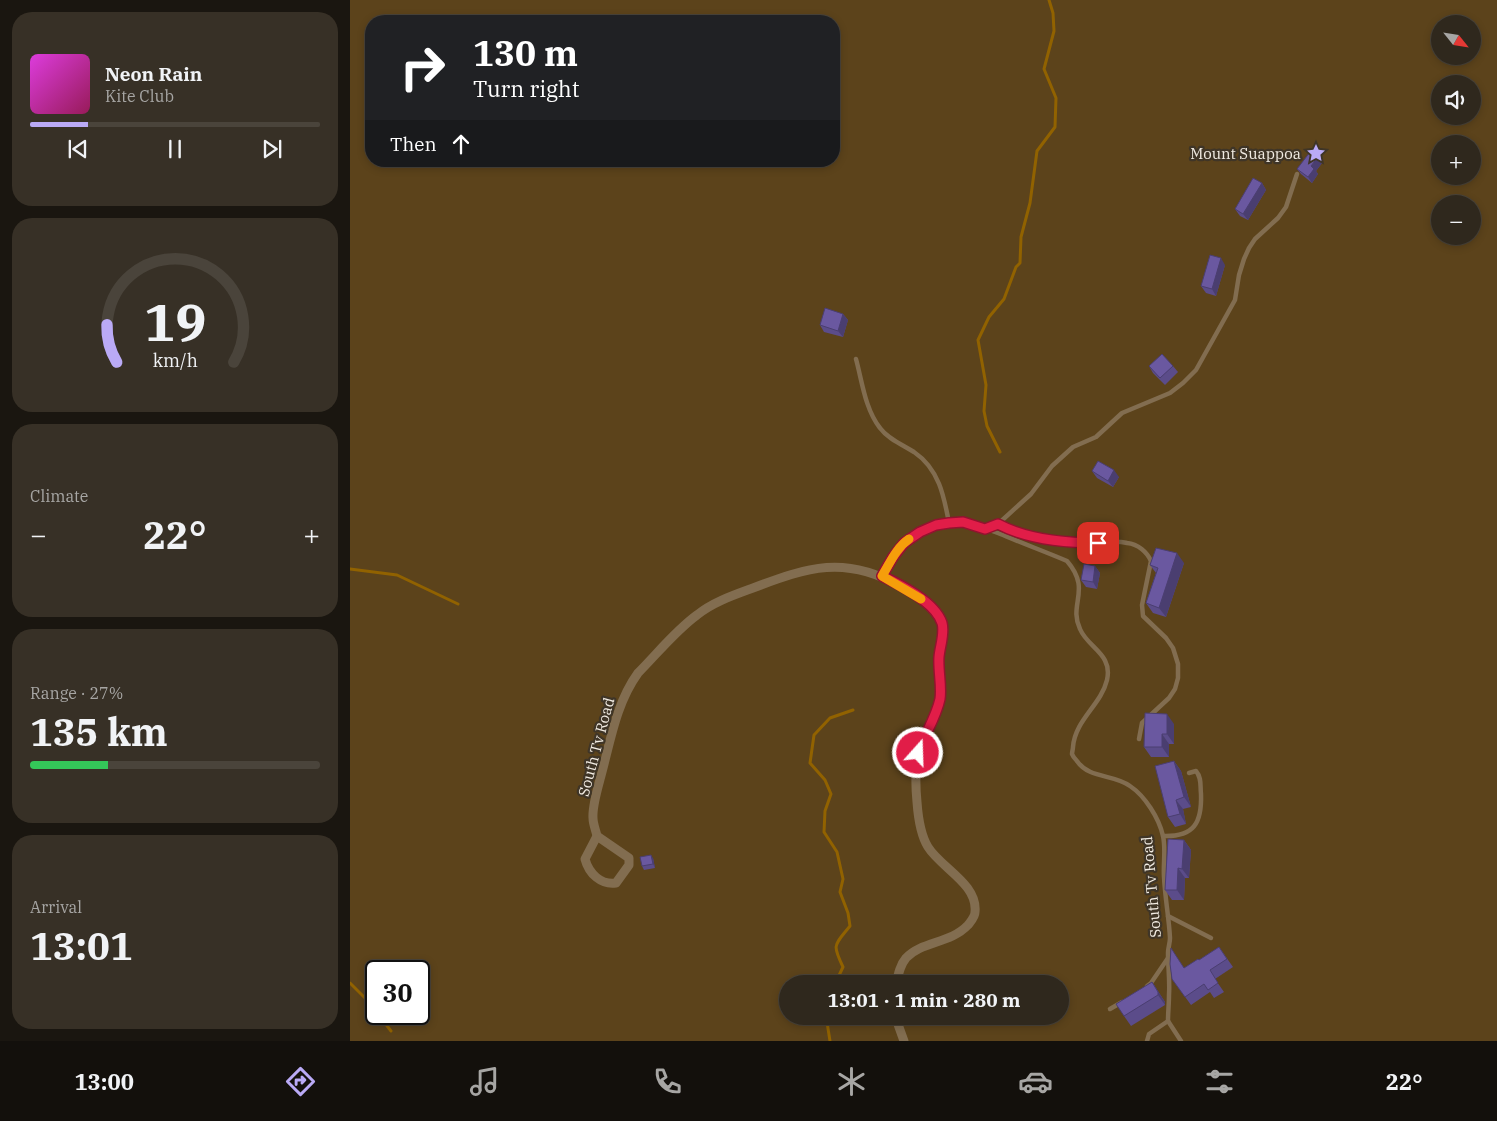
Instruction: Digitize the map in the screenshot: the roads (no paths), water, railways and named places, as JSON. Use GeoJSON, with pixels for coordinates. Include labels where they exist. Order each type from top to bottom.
{"type":"FeatureCollection","features":[{"type":"Feature","properties":{"kind":"street","name":"South Tv Road"},"geometry":{"type":"LineString","coordinates":[[597,836],[593,818],[597,790],[618,712],[625,695],[638,673],[686,624],[711,605],[730,596],[810,569],[854,568],[882,576],[928,604],[937,613],[942,624],[943,633],[939,658],[940,699],[936,713],[922,740],[918,753],[916,800],[923,838],[927,846],[963,882],[974,902],[976,910],[974,918],[959,934],[914,952],[902,965],[899,975]]}},
{"type":"Feature","properties":{"kind":"street"},"geometry":{"type":"LineString","coordinates":[[597,836],[629,858],[629,866],[616,883],[603,881],[594,876],[588,868],[586,859],[597,836]]}},
{"type":"Feature","properties":{"kind":"street"},"geometry":{"type":"LineString","coordinates":[[898,1025],[904,1041]]}},
{"type":"Feature","properties":{"kind":"lane"},"geometry":{"type":"LineString","coordinates":[[882,576],[904,543],[920,532],[936,525],[949,523],[963,522],[985,529],[998,524],[1031,494],[1052,466],[1073,447],[1096,437],[1122,413],[1170,392],[1184,383],[1196,370],[1235,300],[1239,275],[1249,248],[1255,239],[1278,218],[1286,207],[1297,174]]}},
{"type":"Feature","properties":{"kind":"lane"},"geometry":{"type":"LineString","coordinates":[[856,359],[871,412],[880,428],[895,441],[916,454],[934,472],[943,494],[949,523]]}},
{"type":"Feature","properties":{"kind":"lane"},"geometry":{"type":"LineString","coordinates":[[998,524],[1008,530],[1038,537],[1083,543],[1128,542],[1144,550],[1148,555],[1150,561],[1142,605],[1144,616],[1166,638],[1173,648],[1178,664],[1178,678],[1175,689],[1169,698],[1142,722],[1139,739]]}},
{"type":"Feature","properties":{"kind":"lane","name":"South Tv Road"},"geometry":{"type":"LineString","coordinates":[[985,529],[1067,561],[1074,570],[1079,583],[1077,620],[1079,629],[1101,654],[1108,672],[1101,694],[1078,727],[1073,739],[1072,754],[1080,765],[1090,772],[1103,777],[1117,779],[1130,785],[1153,813],[1163,836],[1164,879],[1170,941],[1168,958],[1168,1021]]}},
{"type":"Feature","properties":{"kind":"lane"},"geometry":{"type":"LineString","coordinates":[[1163,836],[1177,836],[1187,831],[1198,821],[1201,809],[1200,776],[1196,772],[1189,773]]}},
{"type":"Feature","properties":{"kind":"lane"},"geometry":{"type":"LineString","coordinates":[[1168,916],[1211,938]]}},
{"type":"Feature","properties":{"kind":"lane"},"geometry":{"type":"LineString","coordinates":[[1143,988],[1151,983],[1168,958]]}},
{"type":"Feature","properties":{"kind":"lane"},"geometry":{"type":"LineString","coordinates":[[1110,1010],[1126,999]]}},
{"type":"Feature","properties":{"kind":"lane"},"geometry":{"type":"LineString","coordinates":[[1147,1041],[1149,1034],[1168,1021],[1181,1041]]}},
{"type":"Feature","properties":{"kind":"waterway"},"geometry":{"type":"LineString","coordinates":[[1000,452],[987,426],[984,411],[986,385],[978,340],[989,317],[1004,299],[1016,267],[1020,263],[1021,237],[1030,203],[1037,151],[1055,127],[1056,98],[1044,69],[1054,31],[1053,13],[1049,0]]}},
{"type":"Feature","properties":{"kind":"waterway"},"geometry":{"type":"LineString","coordinates":[[350,569],[397,575],[458,604]]}},
{"type":"Feature","properties":{"kind":"waterway"},"geometry":{"type":"LineString","coordinates":[[839,975],[843,967],[837,954],[836,945],[850,926],[848,913],[840,892],[843,879],[837,852],[824,832],[825,811],[831,794],[825,780],[810,763],[814,735],[830,718],[853,710]]}},
{"type":"Feature","properties":{"kind":"waterway"},"geometry":{"type":"LineString","coordinates":[[350,983],[365,998]]}},
{"type":"Feature","properties":{"kind":"waterway"},"geometry":{"type":"LineString","coordinates":[[386,1025],[391,1031]]}},
{"type":"Feature","properties":{"kind":"waterway"},"geometry":{"type":"LineString","coordinates":[[827,1025],[830,1041]]}},
{"type":"Feature","properties":{"kind":"place","name":"Mount Suappoa"},"geometry":{"type":"Point","coordinates":[1316,153]}}]}
